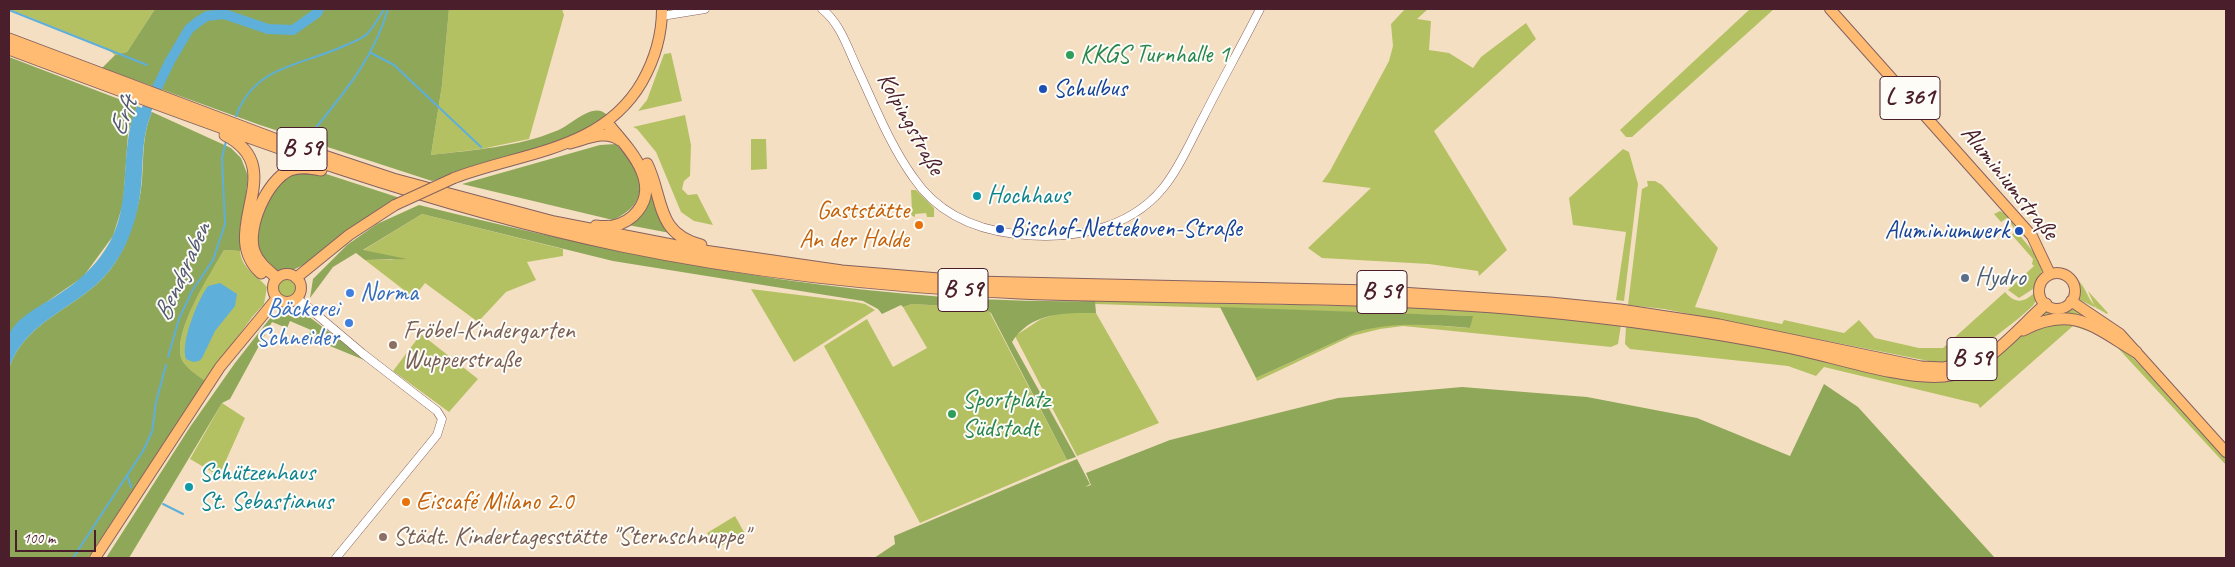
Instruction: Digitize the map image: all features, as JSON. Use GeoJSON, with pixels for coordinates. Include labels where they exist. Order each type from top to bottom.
{"type":"FeatureCollection","features":[{"type":"Feature","properties":{"kind":"highway","name":"B 59"},"geometry":{"type":"LineString","coordinates":[[9,39],[161,102],[418,186],[524,214],[629,238],[750,259],[842,271],[975,282],[1379,291],[1550,303],[1620,310],[1726,326],[1932,368],[1952,367],[1976,357],[2044,302]]}},
{"type":"Feature","properties":{"kind":"highway","name":"B 59"},"geometry":{"type":"LineString","coordinates":[[9,49],[135,92]]}},
{"type":"Feature","properties":{"kind":"highway","name":"B 59"},"geometry":{"type":"LineString","coordinates":[[161,102],[188,117],[393,188],[503,218],[615,245],[722,264],[825,278],[908,286],[1023,293],[1338,300],[1520,309],[1656,324],[1738,337],[1904,373],[1939,376],[1961,372],[1972,367],[2006,340]]}},
{"type":"Feature","properties":{"kind":"highway"},"geometry":{"type":"LineString","coordinates":[[188,117],[202,126],[233,140],[246,152],[251,160],[255,183],[245,228],[245,246],[251,262],[275,281]]}},
{"type":"Feature","properties":{"kind":"highway"},"geometry":{"type":"LineString","coordinates":[[524,214],[548,215],[606,226],[619,224],[632,217],[643,200],[645,180],[639,163],[610,120]]}},
{"type":"Feature","properties":{"kind":"highway"},"geometry":{"type":"LineString","coordinates":[[610,120],[647,164],[664,217],[674,232],[691,242],[732,251],[750,259]]}},
{"type":"Feature","properties":{"kind":"highway"},"geometry":{"type":"LineString","coordinates":[[570,144],[605,134],[613,135],[622,140]]}},
{"type":"Feature","properties":{"kind":"highway"},"geometry":{"type":"LineString","coordinates":[[275,281],[258,258],[252,236],[255,221],[268,193],[283,174],[295,169],[309,168],[371,186],[393,188]]}},
{"type":"Feature","properties":{"kind":"highway"},"geometry":{"type":"LineString","coordinates":[[2006,340],[2044,302]]}},
{"type":"Feature","properties":{"kind":"highway"},"geometry":{"type":"LineString","coordinates":[[2006,340],[2038,323],[2068,319],[2098,326],[2136,352]]}},
{"type":"Feature","properties":{"kind":"main road","name":"Aluminiumstraße"},"geometry":{"type":"LineString","coordinates":[[1830,9],[2032,236],[2050,274]]}},
{"type":"Feature","properties":{"kind":"main road"},"geometry":{"type":"LineString","coordinates":[[296,278],[343,239],[395,205],[454,178],[570,144],[610,120],[630,99],[648,71],[658,42],[662,12]]}},
{"type":"Feature","properties":{"kind":"main road"},"geometry":{"type":"LineString","coordinates":[[288,274],[296,278],[301,288],[296,298],[287,302],[277,298],[274,293],[275,281],[288,274]]}},
{"type":"Feature","properties":{"kind":"main road"},"geometry":{"type":"LineString","coordinates":[[2050,274],[2061,274],[2070,279],[2074,290],[2071,301],[2059,308],[2044,302],[2039,291],[2040,284],[2050,274]]}},
{"type":"Feature","properties":{"kind":"main road"},"geometry":{"type":"LineString","coordinates":[[95,558],[220,368],[277,298]]}},
{"type":"Feature","properties":{"kind":"main road"},"geometry":{"type":"LineString","coordinates":[[2071,301],[2111,326],[2226,452]]}},
{"type":"Feature","properties":{"kind":"street"},"geometry":{"type":"LineString","coordinates":[[662,12],[705,9]]}},
{"type":"Feature","properties":{"kind":"street","name":"Kolpingstraße"},"geometry":{"type":"LineString","coordinates":[[822,9],[838,28],[893,142],[912,176],[928,195],[949,214],[976,226],[1016,234],[1047,236],[1085,232],[1112,225],[1140,210],[1160,191],[1178,166],[1260,9]]}},
{"type":"Feature","properties":{"kind":"street"},"geometry":{"type":"LineString","coordinates":[[296,298],[437,411],[442,420],[437,435],[336,558]]}},
{"type":"Feature","properties":{"kind":"green space"},"geometry":{"type":"Polygon","coordinates":[[[9,9],[155,9],[127,52],[115,55],[106,48],[9,9]]]}},
{"type":"Feature","properties":{"kind":"green space"},"geometry":{"type":"Polygon","coordinates":[[[155,9],[449,9],[442,85],[431,155],[526,141],[556,131],[595,110],[607,115],[596,124],[562,142],[432,181],[260,125],[102,68],[115,55],[127,52],[155,9]]]}},
{"type":"Feature","properties":{"kind":"green space"},"geometry":{"type":"Polygon","coordinates":[[[449,9],[562,9],[564,15],[529,139],[481,149],[431,155],[442,85],[449,9]]]}},
{"type":"Feature","properties":{"kind":"green space"},"geometry":{"type":"Polygon","coordinates":[[[1405,9],[1428,9],[1417,19],[1431,21],[1429,50],[1449,53],[1473,68],[1481,57],[1526,23],[1536,39],[1434,131],[1507,250],[1479,276],[1478,271],[1429,264],[1322,258],[1308,248],[1371,188],[1322,182],[1330,171],[1389,61],[1393,46],[1391,24],[1405,9]]]}},
{"type":"Feature","properties":{"kind":"green space"},"geometry":{"type":"Polygon","coordinates":[[[1750,9],[1774,9],[1632,137],[1626,137],[1620,130],[1750,9]]]}},
{"type":"Feature","properties":{"kind":"green space"},"geometry":{"type":"Polygon","coordinates":[[[671,53],[682,101],[638,111],[647,100],[664,54],[671,53]]]}},
{"type":"Feature","properties":{"kind":"green space"},"geometry":{"type":"Polygon","coordinates":[[[9,57],[137,106],[128,134],[123,204],[113,236],[83,277],[29,314],[9,335],[9,57]]]}},
{"type":"Feature","properties":{"kind":"green space"},"geometry":{"type":"Polygon","coordinates":[[[152,112],[231,148],[241,158],[248,176],[240,251],[224,250],[193,306],[181,338],[180,352],[184,363],[205,381],[88,558],[9,558],[9,369],[17,352],[27,338],[97,283],[110,270],[120,255],[132,228],[139,201],[145,134],[152,112]]]}},
{"type":"Feature","properties":{"kind":"green space"},"geometry":{"type":"Polygon","coordinates":[[[685,115],[691,145],[690,176],[684,181],[682,189],[688,195],[697,194],[713,225],[694,221],[681,212],[656,152],[637,129],[633,127],[685,115]]]}},
{"type":"Feature","properties":{"kind":"green space"},"geometry":{"type":"Polygon","coordinates":[[[751,139],[766,139],[767,169],[751,170],[751,139]]]}},
{"type":"Feature","properties":{"kind":"green space"},"geometry":{"type":"Polygon","coordinates":[[[616,144],[632,164],[640,185],[635,204],[613,220],[462,184],[600,145],[616,144]]]}},
{"type":"Feature","properties":{"kind":"green space"},"geometry":{"type":"Polygon","coordinates":[[[1623,149],[1629,152],[1638,184],[1624,301],[1616,300],[1626,232],[1573,225],[1569,198],[1623,149]]]}},
{"type":"Feature","properties":{"kind":"green space"},"geometry":{"type":"Polygon","coordinates":[[[320,172],[400,198],[352,228],[300,267],[285,272],[274,270],[265,263],[259,253],[256,242],[255,233],[264,205],[287,174],[320,172]]]}},
{"type":"Feature","properties":{"kind":"green space"},"geometry":{"type":"Polygon","coordinates":[[[1647,181],[1655,181],[1662,185],[1718,248],[1695,307],[1782,324],[1784,320],[1844,333],[1859,320],[1875,338],[1919,348],[1943,348],[2005,292],[2012,299],[2020,301],[2035,292],[2036,301],[2013,323],[1972,354],[1939,363],[1664,309],[1628,305],[1642,189],[1648,186],[1647,181]]]}},
{"type":"Feature","properties":{"kind":"green space"},"geometry":{"type":"Polygon","coordinates":[[[651,186],[670,233],[628,225],[651,186]]]}},
{"type":"Feature","properties":{"kind":"green space"},"geometry":{"type":"Polygon","coordinates":[[[911,190],[916,190],[934,208],[934,217],[927,217],[926,213],[915,214],[915,217],[908,214],[908,212],[912,212],[911,190]]]}},
{"type":"Feature","properties":{"kind":"green space"},"geometry":{"type":"Polygon","coordinates":[[[419,205],[586,244],[754,275],[839,287],[924,295],[1009,300],[1095,301],[1096,313],[1072,313],[1049,316],[1029,325],[1012,342],[1076,457],[1067,460],[991,313],[984,308],[912,304],[903,307],[901,305],[882,314],[878,309],[863,301],[613,261],[422,214],[363,250],[407,259],[365,260],[356,253],[333,267],[310,298],[313,279],[347,245],[377,224],[419,205]]]}},
{"type":"Feature","properties":{"kind":"green space"},"geometry":{"type":"Polygon","coordinates":[[[2000,211],[2010,216],[2017,232],[2036,255],[2042,271],[2033,289],[2019,298],[2008,290],[2034,266],[2032,264],[2033,259],[2012,235],[2015,230],[2007,218],[2001,222],[1994,214],[2000,211]]]}},
{"type":"Feature","properties":{"kind":"green space"},"geometry":{"type":"Polygon","coordinates":[[[422,214],[563,249],[563,256],[527,262],[536,280],[506,292],[478,322],[425,283],[411,301],[401,294],[404,290],[365,260],[395,260],[362,251],[422,214]]]}},
{"type":"Feature","properties":{"kind":"green space"},"geometry":{"type":"Polygon","coordinates":[[[224,250],[240,251],[247,267],[267,287],[264,304],[205,381],[184,363],[180,352],[181,338],[201,289],[224,250]]]}},
{"type":"Feature","properties":{"kind":"green space"},"geometry":{"type":"Polygon","coordinates":[[[287,277],[297,284],[298,288],[291,298],[287,299],[277,292],[276,288],[283,278],[287,277]]]}},
{"type":"Feature","properties":{"kind":"green space"},"geometry":{"type":"Polygon","coordinates":[[[2078,280],[2098,309],[2078,299],[2076,284],[2078,280]]]}},
{"type":"Feature","properties":{"kind":"green space"},"geometry":{"type":"Polygon","coordinates":[[[751,289],[855,302],[865,304],[875,310],[794,362],[751,289]]]}},
{"type":"Feature","properties":{"kind":"green space"},"geometry":{"type":"Polygon","coordinates":[[[2088,291],[2108,313],[2107,314],[2095,307],[2088,291]]]}},
{"type":"Feature","properties":{"kind":"green space"},"geometry":{"type":"Polygon","coordinates":[[[1094,301],[1407,307],[1477,311],[1621,325],[1618,344],[1611,347],[1403,326],[1380,329],[1352,336],[1257,381],[1256,378],[1357,332],[1370,328],[1401,323],[1470,328],[1472,316],[1095,304],[1094,301]]]}},
{"type":"Feature","properties":{"kind":"green space","name":"Sportplatz Südstadt"},"geometry":{"type":"Polygon","coordinates":[[[912,304],[984,308],[989,311],[1067,460],[920,523],[824,346],[867,319],[893,367],[927,348],[903,307],[912,304]]]}},
{"type":"Feature","properties":{"kind":"green space"},"geometry":{"type":"Polygon","coordinates":[[[1220,307],[1473,316],[1470,328],[1399,325],[1357,332],[1256,378],[1220,307]]]}},
{"type":"Feature","properties":{"kind":"green space"},"geometry":{"type":"Polygon","coordinates":[[[2072,308],[2101,325],[2032,323],[2048,310],[2060,311],[2072,308]]]}},
{"type":"Feature","properties":{"kind":"green space"},"geometry":{"type":"Polygon","coordinates":[[[289,311],[304,313],[369,362],[308,337],[311,330],[290,321],[287,328],[272,322],[230,399],[222,403],[129,558],[106,558],[190,427],[235,363],[271,317],[289,311]]]}},
{"type":"Feature","properties":{"kind":"green space","name":"Sportplatz Südstadt"},"geometry":{"type":"Polygon","coordinates":[[[1061,313],[1096,313],[1159,423],[1077,456],[1015,336],[1041,319],[1061,313]]]}},
{"type":"Feature","properties":{"kind":"green space"},"geometry":{"type":"Polygon","coordinates":[[[2049,324],[2081,324],[2123,347],[2226,458],[2226,465],[2116,346],[2100,335],[2073,326],[1980,408],[1978,404],[1824,367],[1816,376],[1788,366],[1630,349],[1625,344],[1626,326],[1714,339],[1819,359],[1983,367],[2024,333],[2049,324]]]}},
{"type":"Feature","properties":{"kind":"green space"},"geometry":{"type":"Polygon","coordinates":[[[421,334],[478,379],[449,412],[393,371],[421,334]]]}},
{"type":"Feature","properties":{"kind":"green space"},"geometry":{"type":"Polygon","coordinates":[[[1824,384],[1858,407],[1995,558],[874,558],[895,544],[894,536],[1077,459],[1090,484],[1085,487],[1091,485],[1086,473],[1170,440],[1338,398],[1462,387],[1587,397],[1697,418],[1790,456],[1824,384]]]}},
{"type":"Feature","properties":{"kind":"green space"},"geometry":{"type":"Polygon","coordinates":[[[222,403],[245,418],[219,476],[190,459],[222,403]]]}},
{"type":"Feature","properties":{"kind":"green space"},"geometry":{"type":"Polygon","coordinates":[[[735,516],[744,532],[716,549],[707,533],[735,516]]]}},
{"type":"Feature","properties":{"kind":"water"},"geometry":{"type":"Polygon","coordinates":[[[137,106],[152,112],[145,134],[141,190],[137,210],[125,246],[110,270],[97,283],[27,338],[17,352],[9,369],[8,343],[9,335],[13,328],[25,316],[68,288],[86,273],[101,256],[114,233],[123,197],[131,124],[137,106]]]}},
{"type":"Feature","properties":{"kind":"water"},"geometry":{"type":"Polygon","coordinates":[[[220,283],[237,294],[235,306],[215,331],[202,358],[199,361],[193,362],[186,359],[185,352],[191,321],[208,286],[220,283]]]}},
{"type":"Feature","properties":{"kind":"waterway","name":"Erft"},"geometry":{"type":"LineString","coordinates":[[141,121],[170,61],[189,29],[199,21],[207,16],[224,14],[268,29],[293,30],[317,13],[319,9]]}},
{"type":"Feature","properties":{"kind":"waterway","name":"Bendgraben"},"geometry":{"type":"LineString","coordinates":[[236,116],[244,99],[255,86],[268,76],[363,37],[372,28],[384,9]]}},
{"type":"Feature","properties":{"kind":"waterway"},"geometry":{"type":"LineString","coordinates":[[310,135],[356,76],[374,44],[388,9]]}},
{"type":"Feature","properties":{"kind":"waterway"},"geometry":{"type":"LineString","coordinates":[[9,10],[147,65]]}},
{"type":"Feature","properties":{"kind":"waterway"},"geometry":{"type":"LineString","coordinates":[[371,53],[394,65],[481,147]]}},
{"type":"Feature","properties":{"kind":"waterway","name":"Bendgraben"},"geometry":{"type":"LineString","coordinates":[[168,357],[179,319],[192,291],[213,260],[225,224],[222,158],[226,141]]}},
{"type":"Feature","properties":{"kind":"waterway","name":"Bendgraben"},"geometry":{"type":"LineString","coordinates":[[73,558],[143,451],[152,432],[156,402],[166,365]]}},
{"type":"Feature","properties":{"kind":"waterway"},"geometry":{"type":"LineString","coordinates":[[127,475],[131,487]]}},
{"type":"Feature","properties":{"kind":"waterway"},"geometry":{"type":"LineString","coordinates":[[163,504],[183,514]]}},
{"type":"Feature","properties":{"kind":"place","name":"KKGS Turnhalle 1"},"geometry":{"type":"Point","coordinates":[1070,55]}},
{"type":"Feature","properties":{"kind":"place","name":"Schulbus"},"geometry":{"type":"Point","coordinates":[1043,89]}},
{"type":"Feature","properties":{"kind":"place","name":"Hochhaus"},"geometry":{"type":"Point","coordinates":[977,196]}},
{"type":"Feature","properties":{"kind":"place","name":"Gaststätte An der Halde"},"geometry":{"type":"Point","coordinates":[919,225]}},
{"type":"Feature","properties":{"kind":"place","name":"Bischof-Nettekoven-Straße"},"geometry":{"type":"Point","coordinates":[1000,229]}},
{"type":"Feature","properties":{"kind":"place","name":"Aluminiumwerk"},"geometry":{"type":"Point","coordinates":[2019,231]}},
{"type":"Feature","properties":{"kind":"place","name":"Hydro"},"geometry":{"type":"Point","coordinates":[1965,278]}},
{"type":"Feature","properties":{"kind":"place","name":"Norma"},"geometry":{"type":"Point","coordinates":[350,293]}},
{"type":"Feature","properties":{"kind":"place","name":"Bäckerei Schneider"},"geometry":{"type":"Point","coordinates":[349,323]}},
{"type":"Feature","properties":{"kind":"place","name":"Fröbel-Kindergarten Wupperstraße"},"geometry":{"type":"Point","coordinates":[393,345]}},
{"type":"Feature","properties":{"kind":"place","name":"Sportplatz Südstadt"},"geometry":{"type":"Point","coordinates":[952,414]}},
{"type":"Feature","properties":{"kind":"place","name":"Schützenhaus St. Sebastianus"},"geometry":{"type":"Point","coordinates":[189,487]}},
{"type":"Feature","properties":{"kind":"place","name":"Eiscafé Milano 2.0"},"geometry":{"type":"Point","coordinates":[406,502]}},
{"type":"Feature","properties":{"kind":"place","name":"Städt. Kindertagesstätte \"Sternschnuppe\""},"geometry":{"type":"Point","coordinates":[383,537]}}]}
